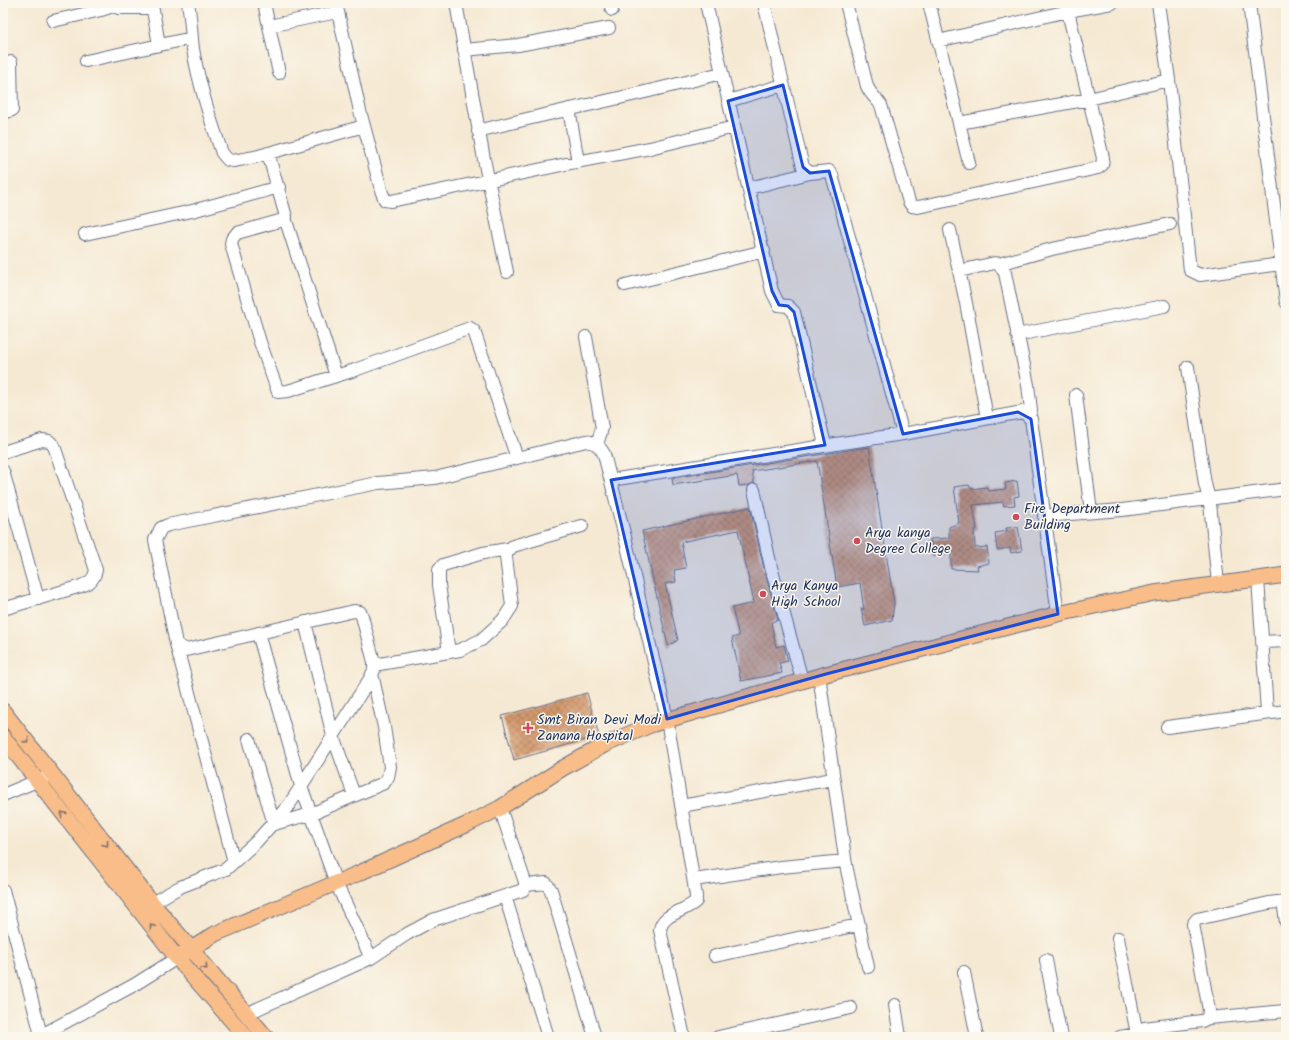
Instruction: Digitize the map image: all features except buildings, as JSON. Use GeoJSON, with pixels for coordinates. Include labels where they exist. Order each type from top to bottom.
{"type":"FeatureCollection","features":[{"type":"Feature","properties":{"kind":"main road"},"geometry":{"type":"LineString","coordinates":[[177,958],[226,929],[336,883],[468,824],[500,808],[563,768],[604,745],[667,719],[802,680],[1058,614],[1154,594],[1286,575]]}},
{"type":"Feature","properties":{"kind":"main road"},"geometry":{"type":"LineString","coordinates":[[3,710],[152,903],[266,1037]]}},
{"type":"Feature","properties":{"kind":"main road"},"geometry":{"type":"LineString","coordinates":[[3,737],[177,958],[246,1037]]}},
{"type":"Feature","properties":{"kind":"street"},"geometry":{"type":"LineString","coordinates":[[188,3],[201,92],[224,158],[233,161],[268,153],[364,126]]}},
{"type":"Feature","properties":{"kind":"street"},"geometry":{"type":"LineString","coordinates":[[264,3],[279,73]]}},
{"type":"Feature","properties":{"kind":"street"},"geometry":{"type":"LineString","coordinates":[[456,3],[478,131],[507,272]]}},
{"type":"Feature","properties":{"kind":"street"},"geometry":{"type":"LineString","coordinates":[[706,3],[721,73],[776,302],[779,305],[788,306],[794,312],[825,445]]}},
{"type":"Feature","properties":{"kind":"street"},"geometry":{"type":"LineString","coordinates":[[764,3],[800,159],[803,167],[810,173]]}},
{"type":"Feature","properties":{"kind":"street"},"geometry":{"type":"LineString","coordinates":[[846,3],[867,86],[870,94],[877,99],[881,105],[907,195],[912,206],[915,207],[1100,167],[1104,162],[1067,7]]}},
{"type":"Feature","properties":{"kind":"street"},"geometry":{"type":"LineString","coordinates":[[929,3],[968,163]]}},
{"type":"Feature","properties":{"kind":"street"},"geometry":{"type":"LineString","coordinates":[[938,41],[1067,7],[1112,3]]}},
{"type":"Feature","properties":{"kind":"street"},"geometry":{"type":"LineString","coordinates":[[1158,3],[1169,80],[1190,270],[1200,275],[1281,264]]}},
{"type":"Feature","properties":{"kind":"street"},"geometry":{"type":"LineString","coordinates":[[1249,3],[1286,302]]}},
{"type":"Feature","properties":{"kind":"street"},"geometry":{"type":"LineString","coordinates":[[53,21],[101,10],[112,5],[119,8],[150,8],[153,10],[159,45]]}},
{"type":"Feature","properties":{"kind":"street"},"geometry":{"type":"LineString","coordinates":[[269,26],[336,8],[364,126],[385,200],[391,202],[650,148],[734,127]]}},
{"type":"Feature","properties":{"kind":"street"},"geometry":{"type":"LineString","coordinates":[[464,50],[518,45],[609,28]]}},
{"type":"Feature","properties":{"kind":"street"},"geometry":{"type":"LineString","coordinates":[[86,61],[192,38]]}},
{"type":"Feature","properties":{"kind":"street"},"geometry":{"type":"LineString","coordinates":[[3,113],[12,110],[11,62]]}},
{"type":"Feature","properties":{"kind":"street"},"geometry":{"type":"LineString","coordinates":[[478,131],[666,88],[721,73]]}},
{"type":"Feature","properties":{"kind":"street"},"geometry":{"type":"LineString","coordinates":[[959,123],[1089,99],[1169,80]]}},
{"type":"Feature","properties":{"kind":"street"},"geometry":{"type":"LineString","coordinates":[[728,101],[783,85]]}},
{"type":"Feature","properties":{"kind":"street"},"geometry":{"type":"LineString","coordinates":[[569,109],[578,162]]}},
{"type":"Feature","properties":{"kind":"street"},"geometry":{"type":"LineString","coordinates":[[268,153],[279,187],[286,218],[336,376]]}},
{"type":"Feature","properties":{"kind":"street"},"geometry":{"type":"LineString","coordinates":[[749,188],[810,173],[829,171],[832,175],[903,434]]}},
{"type":"Feature","properties":{"kind":"street"},"geometry":{"type":"LineString","coordinates":[[85,234],[192,211],[279,187]]}},
{"type":"Feature","properties":{"kind":"street"},"geometry":{"type":"LineString","coordinates":[[286,218],[238,233],[232,239],[231,244],[260,342],[278,392],[288,391],[336,376],[464,330],[473,329],[517,458]]}},
{"type":"Feature","properties":{"kind":"street"},"geometry":{"type":"LineString","coordinates":[[959,271],[995,263],[999,264],[1052,249],[1170,224]]}},
{"type":"Feature","properties":{"kind":"street"},"geometry":{"type":"LineString","coordinates":[[950,230],[986,418]]}},
{"type":"Feature","properties":{"kind":"street"},"geometry":{"type":"LineString","coordinates":[[625,285],[764,252]]}},
{"type":"Feature","properties":{"kind":"street"},"geometry":{"type":"LineString","coordinates":[[999,264],[1005,272],[1030,402],[1029,416],[1031,419],[1058,614]]}},
{"type":"Feature","properties":{"kind":"street"},"geometry":{"type":"LineString","coordinates":[[1017,335],[1164,306]]}},
{"type":"Feature","properties":{"kind":"street"},"geometry":{"type":"LineString","coordinates":[[586,337],[602,428],[597,445]]}},
{"type":"Feature","properties":{"kind":"street"},"geometry":{"type":"LineString","coordinates":[[1188,367],[1205,484],[1209,499],[1218,584]]}},
{"type":"Feature","properties":{"kind":"street"},"geometry":{"type":"LineString","coordinates":[[1076,395],[1091,512]]}},
{"type":"Feature","properties":{"kind":"street"},"geometry":{"type":"LineString","coordinates":[[611,480],[825,445],[903,434],[1018,412],[1023,412],[1029,416]]}},
{"type":"Feature","properties":{"kind":"street"},"geometry":{"type":"LineString","coordinates":[[3,452],[42,440],[49,441],[54,446],[96,570],[95,578],[89,583],[3,609]]}},
{"type":"Feature","properties":{"kind":"street"},"geometry":{"type":"LineString","coordinates":[[234,862],[176,644],[155,540],[161,528],[168,525],[378,483],[435,478],[586,441],[597,445],[604,454],[611,480],[667,719],[694,880],[696,902],[667,918],[661,924],[660,930],[684,1037]]}},
{"type":"Feature","properties":{"kind":"street"},"geometry":{"type":"LineString","coordinates":[[3,471],[38,599]]}},
{"type":"Feature","properties":{"kind":"street"},"geometry":{"type":"LineString","coordinates":[[1044,516],[1209,499],[1286,489]]}},
{"type":"Feature","properties":{"kind":"street"},"geometry":{"type":"LineString","coordinates":[[754,490],[771,567],[802,680]]}},
{"type":"Feature","properties":{"kind":"street"},"geometry":{"type":"LineString","coordinates":[[449,652],[438,585],[439,569],[443,565],[483,553],[508,549],[513,546],[582,526]]}},
{"type":"Feature","properties":{"kind":"street"},"geometry":{"type":"LineString","coordinates":[[152,903],[180,887],[226,869],[274,824],[301,786],[373,670],[460,650],[481,640],[502,620],[510,610],[512,600],[506,557],[508,549]]}},
{"type":"Feature","properties":{"kind":"street"},"geometry":{"type":"LineString","coordinates":[[1258,578],[1268,712]]}},
{"type":"Feature","properties":{"kind":"street"},"geometry":{"type":"LineString","coordinates":[[176,644],[186,650],[348,612],[360,612],[384,727],[389,772],[384,783],[311,814],[274,824]]}},
{"type":"Feature","properties":{"kind":"street"},"geometry":{"type":"LineString","coordinates":[[305,622],[333,736],[354,795]]}},
{"type":"Feature","properties":{"kind":"street"},"geometry":{"type":"LineString","coordinates":[[258,633],[301,786],[336,883],[371,958]]}},
{"type":"Feature","properties":{"kind":"street"},"geometry":{"type":"LineString","coordinates":[[1262,642],[1286,641]]}},
{"type":"Feature","properties":{"kind":"street"},"geometry":{"type":"LineString","coordinates":[[819,676],[845,861],[868,967]]}},
{"type":"Feature","properties":{"kind":"street"},"geometry":{"type":"LineString","coordinates":[[1167,727],[1268,712],[1286,711]]}},
{"type":"Feature","properties":{"kind":"street"},"geometry":{"type":"LineString","coordinates":[[249,739],[274,824]]}},
{"type":"Feature","properties":{"kind":"street"},"geometry":{"type":"LineString","coordinates":[[3,795],[38,782],[51,773]]}},
{"type":"Feature","properties":{"kind":"street"},"geometry":{"type":"LineString","coordinates":[[681,806],[833,779]]}},
{"type":"Feature","properties":{"kind":"street"},"geometry":{"type":"LineString","coordinates":[[500,808],[526,885]]}},
{"type":"Feature","properties":{"kind":"street"},"geometry":{"type":"LineString","coordinates":[[694,880],[781,867],[845,861]]}},
{"type":"Feature","properties":{"kind":"street"},"geometry":{"type":"LineString","coordinates":[[526,885],[546,883],[551,890],[595,1037]]}},
{"type":"Feature","properties":{"kind":"street"},"geometry":{"type":"LineString","coordinates":[[246,1014],[371,958],[407,934],[433,920],[523,890],[526,885]]}},
{"type":"Feature","properties":{"kind":"street"},"geometry":{"type":"LineString","coordinates":[[3,890],[40,1036],[139,982],[177,958]]}},
{"type":"Feature","properties":{"kind":"street"},"geometry":{"type":"LineString","coordinates":[[505,896],[548,1037]]}},
{"type":"Feature","properties":{"kind":"street"},"geometry":{"type":"LineString","coordinates":[[1208,1018],[1209,1010],[1196,941],[1194,921],[1200,917],[1284,901],[1286,922]]}},
{"type":"Feature","properties":{"kind":"street"},"geometry":{"type":"LineString","coordinates":[[715,956],[858,925]]}},
{"type":"Feature","properties":{"kind":"street"},"geometry":{"type":"LineString","coordinates":[[1118,938],[1137,1036]]}},
{"type":"Feature","properties":{"kind":"street"},"geometry":{"type":"LineString","coordinates":[[1046,960],[1061,1037]]}},
{"type":"Feature","properties":{"kind":"street"},"geometry":{"type":"LineString","coordinates":[[964,972],[977,1037]]}},
{"type":"Feature","properties":{"kind":"street"},"geometry":{"type":"LineString","coordinates":[[895,1005],[900,1037]]}},
{"type":"Feature","properties":{"kind":"street"},"geometry":{"type":"LineString","coordinates":[[718,1037],[851,1008]]}},
{"type":"Feature","properties":{"kind":"street"},"geometry":{"type":"LineString","coordinates":[[1137,1036],[1139,1030],[1144,1028],[1202,1021],[1208,1018],[1286,1010]]}},
{"type":"Feature","properties":{"kind":"street"},"geometry":{"type":"LineString","coordinates":[[1120,1037],[1137,1036]]}},
{"type":"Feature","properties":{"kind":"highlighted area"},"geometry":{"type":"Polygon","coordinates":[[[783,85],[803,167],[810,173],[829,171],[903,434],[1018,412],[1031,419],[1058,614],[826,674],[667,719],[611,480],[825,445],[794,312],[788,306],[779,305],[772,291],[728,101],[783,85]]]}},
{"type":"Feature","properties":{"kind":"place","name":"Fire Department Building"},"geometry":{"type":"Point","coordinates":[1016,517]}},
{"type":"Feature","properties":{"kind":"place","name":"Arya kanya Degree College"},"geometry":{"type":"Point","coordinates":[857,541]}},
{"type":"Feature","properties":{"kind":"place","name":"Arya Kanya High School"},"geometry":{"type":"Point","coordinates":[763,594]}},
{"type":"Feature","properties":{"kind":"place","name":"Smt Biran Devi Modi Zanana Hospital"},"geometry":{"type":"Point","coordinates":[528,728]}}]}
